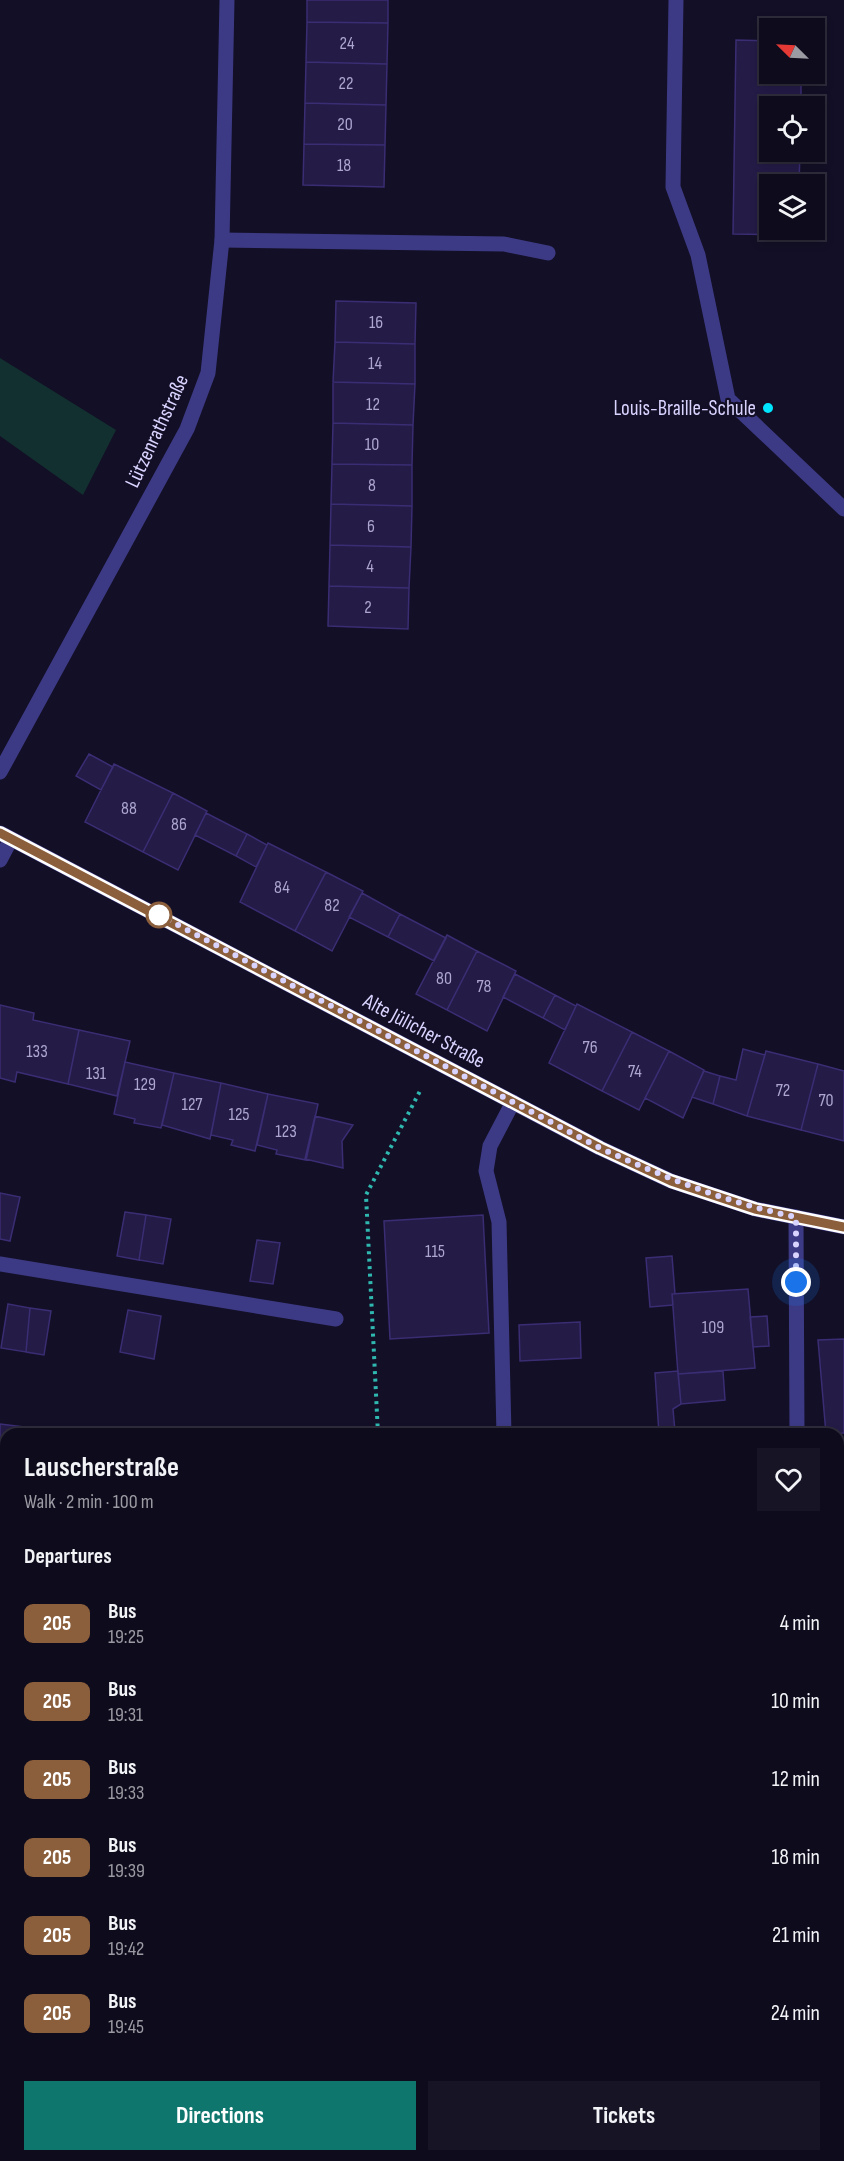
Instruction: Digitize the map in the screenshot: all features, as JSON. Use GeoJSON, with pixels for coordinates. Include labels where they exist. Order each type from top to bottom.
{"type":"FeatureCollection","features":[{"type":"Feature","properties":{"kind":"street","name":"Lützenrathstraße"},"geometry":{"type":"LineString","coordinates":[[0,772],[187,429],[208,373],[222,240],[227,0]]}},
{"type":"Feature","properties":{"kind":"street"},"geometry":{"type":"LineString","coordinates":[[676,0],[673,187],[698,255],[728,399],[844,509]]}},
{"type":"Feature","properties":{"kind":"street"},"geometry":{"type":"LineString","coordinates":[[222,240],[504,244],[548,253]]}},
{"type":"Feature","properties":{"kind":"street"},"geometry":{"type":"LineString","coordinates":[[0,860],[5,836]]}},
{"type":"Feature","properties":{"kind":"street","name":"Alte Jülicher Straße"},"geometry":{"type":"LineString","coordinates":[[5,836],[600,1148],[671,1181],[755,1209],[844,1227]]}},
{"type":"Feature","properties":{"kind":"street"},"geometry":{"type":"LineString","coordinates":[[504,1428],[500,1222],[486,1171],[490,1146],[513,1102]]}},
{"type":"Feature","properties":{"kind":"street"},"geometry":{"type":"LineString","coordinates":[[796,1217],[797,1428]]}},
{"type":"Feature","properties":{"kind":"street"},"geometry":{"type":"LineString","coordinates":[[0,1264],[336,1319]]}},
{"type":"Feature","properties":{"kind":"path"},"geometry":{"type":"LineString","coordinates":[[378,1428],[366,1195],[436,1061]]}},
{"type":"Feature","properties":{"kind":"green space"},"geometry":{"type":"Polygon","coordinates":[[[0,358],[116,430],[83,495],[0,436],[0,358]]]}},
{"type":"Feature","properties":{"kind":"building"},"geometry":{"type":"Polygon","coordinates":[[[307,0],[388,0],[388,23],[307,22],[307,0]]]}},
{"type":"Feature","properties":{"kind":"building"},"geometry":{"type":"Polygon","coordinates":[[[307,22],[388,23],[387,64],[306,62],[307,22]]]}},
{"type":"Feature","properties":{"kind":"building"},"geometry":{"type":"Polygon","coordinates":[[[736,40],[759,41],[759,84],[801,84],[801,96],[759,96],[759,162],[800,162],[799,174],[759,174],[759,234],[733,234],[736,40]]]}},
{"type":"Feature","properties":{"kind":"building"},"geometry":{"type":"Polygon","coordinates":[[[306,62],[387,64],[386,105],[305,103],[306,62]]]}},
{"type":"Feature","properties":{"kind":"building"},"geometry":{"type":"Polygon","coordinates":[[[305,103],[386,105],[385,145],[304,144],[305,103]]]}},
{"type":"Feature","properties":{"kind":"building"},"geometry":{"type":"Polygon","coordinates":[[[304,144],[385,145],[384,187],[303,185],[304,144]]]}},
{"type":"Feature","properties":{"kind":"building"},"geometry":{"type":"Polygon","coordinates":[[[336,301],[416,303],[415,344],[335,342],[336,301]]]}},
{"type":"Feature","properties":{"kind":"building"},"geometry":{"type":"Polygon","coordinates":[[[335,342],[415,344],[415,384],[333,382],[335,342]]]}},
{"type":"Feature","properties":{"kind":"building"},"geometry":{"type":"Polygon","coordinates":[[[333,382],[415,384],[413,425],[333,423],[333,382]]]}},
{"type":"Feature","properties":{"kind":"building"},"geometry":{"type":"Polygon","coordinates":[[[333,423],[413,425],[412,465],[332,464],[333,423]]]}},
{"type":"Feature","properties":{"kind":"building"},"geometry":{"type":"Polygon","coordinates":[[[332,464],[412,465],[412,506],[331,504],[332,464]]]}},
{"type":"Feature","properties":{"kind":"building"},"geometry":{"type":"Polygon","coordinates":[[[331,504],[412,506],[411,547],[330,545],[331,504]]]}},
{"type":"Feature","properties":{"kind":"building"},"geometry":{"type":"Polygon","coordinates":[[[330,545],[411,547],[409,588],[329,586],[330,545]]]}},
{"type":"Feature","properties":{"kind":"building"},"geometry":{"type":"Polygon","coordinates":[[[329,586],[409,588],[408,629],[328,626],[329,586]]]}},
{"type":"Feature","properties":{"kind":"building"},"geometry":{"type":"Polygon","coordinates":[[[89,754],[113,767],[101,790],[76,776],[89,754]]]}},
{"type":"Feature","properties":{"kind":"building"},"geometry":{"type":"Polygon","coordinates":[[[114,764],[173,793],[143,852],[85,822],[114,764]]]}},
{"type":"Feature","properties":{"kind":"building"},"geometry":{"type":"Polygon","coordinates":[[[173,793],[207,811],[178,870],[143,852],[173,793]]]}},
{"type":"Feature","properties":{"kind":"building"},"geometry":{"type":"Polygon","coordinates":[[[206,813],[247,834],[236,856],[195,835],[206,813]]]}},
{"type":"Feature","properties":{"kind":"building"},"geometry":{"type":"Polygon","coordinates":[[[247,834],[267,845],[256,867],[236,856],[247,834]]]}},
{"type":"Feature","properties":{"kind":"building"},"geometry":{"type":"Polygon","coordinates":[[[268,843],[326,872],[295,931],[240,902],[268,843]]]}},
{"type":"Feature","properties":{"kind":"building"},"geometry":{"type":"Polygon","coordinates":[[[326,872],[363,891],[332,951],[295,931],[326,872]]]}},
{"type":"Feature","properties":{"kind":"building"},"geometry":{"type":"Polygon","coordinates":[[[362,893],[400,914],[388,937],[349,917],[362,893]]]}},
{"type":"Feature","properties":{"kind":"building"},"geometry":{"type":"Polygon","coordinates":[[[400,914],[446,938],[434,961],[388,937],[400,914]]]}},
{"type":"Feature","properties":{"kind":"building"},"geometry":{"type":"Polygon","coordinates":[[[447,935],[477,951],[447,1010],[416,994],[447,935]]]}},
{"type":"Feature","properties":{"kind":"building"},"geometry":{"type":"Polygon","coordinates":[[[477,951],[516,971],[487,1031],[447,1010],[477,951]]]}},
{"type":"Feature","properties":{"kind":"building"},"geometry":{"type":"Polygon","coordinates":[[[515,974],[555,995],[543,1018],[503,997],[515,974]]]}},
{"type":"Feature","properties":{"kind":"building"},"geometry":{"type":"Polygon","coordinates":[[[555,995],[576,1006],[565,1030],[543,1018],[555,995]]]}},
{"type":"Feature","properties":{"kind":"building"},"geometry":{"type":"Polygon","coordinates":[[[577,1004],[632,1032],[602,1091],[549,1063],[577,1004]]]}},
{"type":"Feature","properties":{"kind":"building"},"geometry":{"type":"Polygon","coordinates":[[[0,1005],[34,1013],[33,1020],[79,1030],[68,1084],[17,1072],[15,1082],[0,1078],[0,1005]]]}},
{"type":"Feature","properties":{"kind":"building"},"geometry":{"type":"Polygon","coordinates":[[[79,1030],[130,1041],[117,1096],[68,1084],[79,1030]]]}},
{"type":"Feature","properties":{"kind":"building"},"geometry":{"type":"Polygon","coordinates":[[[632,1032],[669,1051],[639,1110],[602,1091],[632,1032]]]}},
{"type":"Feature","properties":{"kind":"building"},"geometry":{"type":"Polygon","coordinates":[[[743,1049],[765,1055],[747,1116],[713,1104],[720,1076],[736,1080],[743,1049]]]}},
{"type":"Feature","properties":{"kind":"building"},"geometry":{"type":"Polygon","coordinates":[[[669,1051],[704,1070],[683,1118],[645,1098],[669,1051]]]}},
{"type":"Feature","properties":{"kind":"building"},"geometry":{"type":"Polygon","coordinates":[[[766,1051],[818,1064],[801,1130],[747,1116],[766,1051]]]}},
{"type":"Feature","properties":{"kind":"building"},"geometry":{"type":"Polygon","coordinates":[[[125,1062],[174,1073],[161,1128],[134,1123],[135,1119],[114,1114],[125,1062]]]}},
{"type":"Feature","properties":{"kind":"building"},"geometry":{"type":"Polygon","coordinates":[[[818,1064],[844,1071],[844,1141],[801,1130],[818,1064]]]}},
{"type":"Feature","properties":{"kind":"building"},"geometry":{"type":"Polygon","coordinates":[[[704,1071],[720,1076],[713,1104],[692,1097],[704,1071]]]}},
{"type":"Feature","properties":{"kind":"building"},"geometry":{"type":"Polygon","coordinates":[[[174,1073],[221,1083],[210,1139],[162,1125],[174,1073]]]}},
{"type":"Feature","properties":{"kind":"building"},"geometry":{"type":"Polygon","coordinates":[[[221,1083],[268,1094],[255,1151],[231,1145],[233,1140],[211,1135],[221,1083]]]}},
{"type":"Feature","properties":{"kind":"building"},"geometry":{"type":"Polygon","coordinates":[[[268,1094],[318,1104],[306,1160],[276,1154],[277,1150],[257,1145],[268,1094]]]}},
{"type":"Feature","properties":{"kind":"building"},"geometry":{"type":"Polygon","coordinates":[[[315,1116],[353,1125],[342,1141],[343,1168],[305,1159],[315,1116]]]}},
{"type":"Feature","properties":{"kind":"building"},"geometry":{"type":"Polygon","coordinates":[[[0,1193],[20,1197],[10,1241],[0,1239],[0,1193]]]}},
{"type":"Feature","properties":{"kind":"building"},"geometry":{"type":"Polygon","coordinates":[[[125,1212],[146,1215],[139,1260],[117,1256],[125,1212]]]}},
{"type":"Feature","properties":{"kind":"building"},"geometry":{"type":"Polygon","coordinates":[[[146,1215],[171,1219],[163,1264],[139,1260],[146,1215]]]}},
{"type":"Feature","properties":{"kind":"building"},"geometry":{"type":"Polygon","coordinates":[[[483,1215],[489,1333],[390,1339],[384,1221],[483,1215]]]}},
{"type":"Feature","properties":{"kind":"building"},"geometry":{"type":"Polygon","coordinates":[[[257,1240],[280,1243],[273,1284],[250,1281],[257,1240]]]}},
{"type":"Feature","properties":{"kind":"building"},"geometry":{"type":"Polygon","coordinates":[[[672,1256],[675,1294],[672,1294],[673,1305],[650,1307],[646,1258],[672,1256]]]}},
{"type":"Feature","properties":{"kind":"building"},"geometry":{"type":"Polygon","coordinates":[[[748,1289],[755,1368],[678,1374],[672,1294],[748,1289]]]}},
{"type":"Feature","properties":{"kind":"building"},"geometry":{"type":"Polygon","coordinates":[[[8,1304],[30,1308],[26,1352],[1,1348],[8,1304]]]}},
{"type":"Feature","properties":{"kind":"building"},"geometry":{"type":"Polygon","coordinates":[[[30,1308],[51,1311],[44,1355],[26,1352],[30,1308]]]}},
{"type":"Feature","properties":{"kind":"building"},"geometry":{"type":"Polygon","coordinates":[[[128,1310],[161,1316],[154,1359],[120,1352],[128,1310]]]}},
{"type":"Feature","properties":{"kind":"building"},"geometry":{"type":"Polygon","coordinates":[[[767,1316],[769,1346],[753,1347],[750,1317],[767,1316]]]}},
{"type":"Feature","properties":{"kind":"building"},"geometry":{"type":"Polygon","coordinates":[[[580,1322],[581,1358],[520,1361],[519,1325],[580,1322]]]}},
{"type":"Feature","properties":{"kind":"building"},"geometry":{"type":"Polygon","coordinates":[[[844,1339],[844,1428],[825,1428],[818,1340],[844,1339]]]}},
{"type":"Feature","properties":{"kind":"building"},"geometry":{"type":"Polygon","coordinates":[[[678,1371],[681,1404],[673,1409],[675,1428],[659,1428],[655,1373],[678,1371]]]}},
{"type":"Feature","properties":{"kind":"building"},"geometry":{"type":"Polygon","coordinates":[[[723,1371],[725,1400],[681,1404],[678,1374],[723,1371]]]}},
{"type":"Feature","properties":{"kind":"building"},"geometry":{"type":"Polygon","coordinates":[[[0,1424],[24,1427],[24,1428],[0,1428],[0,1424]]]}},
{"type":"Feature","properties":{"kind":"bus line","name":"205"},"geometry":{"type":"LineString","coordinates":[[0,833],[600,1148],[671,1181],[755,1209],[844,1227]]}},
{"type":"Feature","properties":{"kind":"place","name":"Louis-Braille-Schule"},"geometry":{"type":"Point","coordinates":[768,408]}},
{"type":"Feature","properties":{"kind":"route"},"geometry":{"type":"LineString","coordinates":[[159,915],[600,1148],[671,1181],[755,1209],[796,1217],[796,1282]]}}]}
